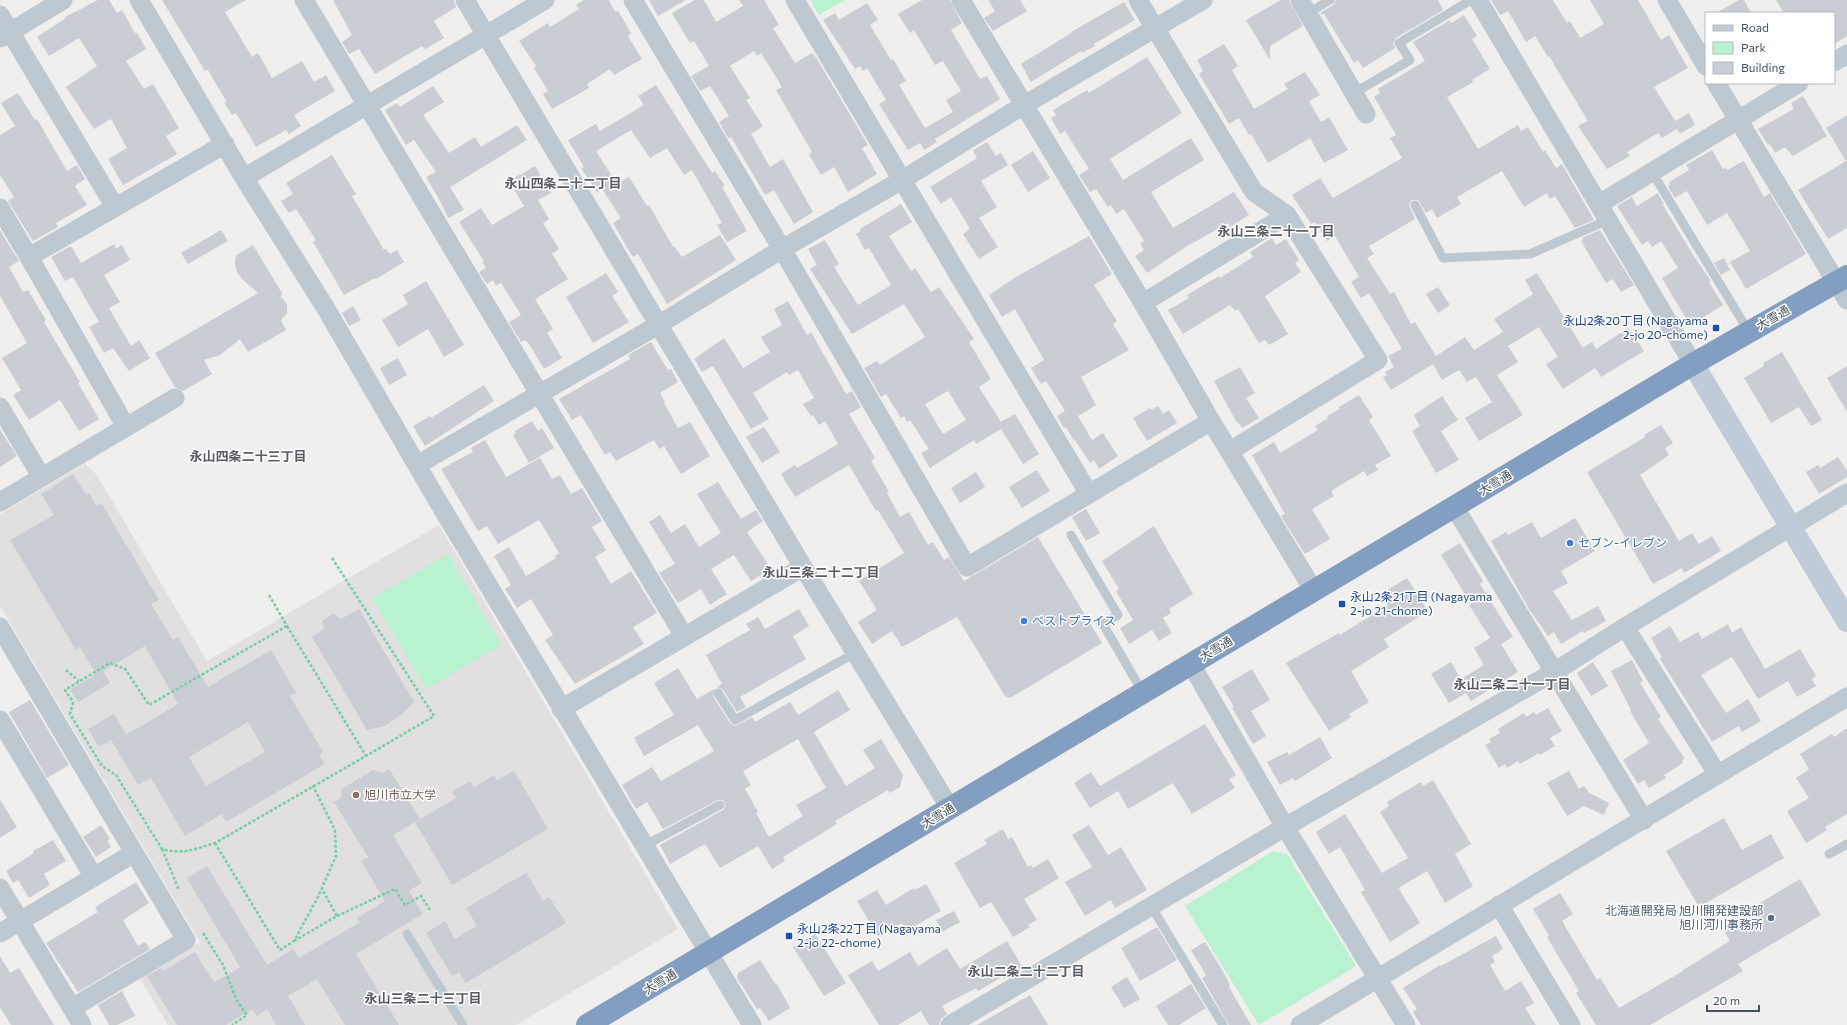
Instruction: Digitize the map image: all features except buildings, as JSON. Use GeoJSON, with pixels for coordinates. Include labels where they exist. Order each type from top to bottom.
{"type":"FeatureCollection","features":[{"type":"Feature","properties":{"kind":"highway","name":"大雪通"},"geometry":{"type":"LineString","coordinates":[[587,1025],[1455,508],[1693,364],[1749,332],[1843,286]]}},
{"type":"Feature","properties":{"kind":"street"},"geometry":{"type":"LineString","coordinates":[[5,35],[63,0]]}},
{"type":"Feature","properties":{"kind":"street"},"geometry":{"type":"LineString","coordinates":[[139,0],[244,178],[325,307],[561,709],[752,1025]]}},
{"type":"Feature","properties":{"kind":"street"},"geometry":{"type":"LineString","coordinates":[[304,0],[684,636]]}},
{"type":"Feature","properties":{"kind":"street"},"geometry":{"type":"LineString","coordinates":[[465,0],[803,567],[950,808]]}},
{"type":"Feature","properties":{"kind":"street"},"geometry":{"type":"LineString","coordinates":[[244,178],[544,0]]}},
{"type":"Feature","properties":{"kind":"street"},"geometry":{"type":"LineString","coordinates":[[633,0],[782,249],[968,567],[1211,421]]}},
{"type":"Feature","properties":{"kind":"street"},"geometry":{"type":"LineString","coordinates":[[795,0],[1089,494]]}},
{"type":"Feature","properties":{"kind":"street"},"geometry":{"type":"LineString","coordinates":[[961,0],[1143,303],[1211,421],[1314,591]]}},
{"type":"Feature","properties":{"kind":"street"},"geometry":{"type":"LineString","coordinates":[[1138,0],[1254,192],[1287,215],[1378,360],[1230,451]]}},
{"type":"Feature","properties":{"kind":"street"},"geometry":{"type":"LineString","coordinates":[[417,465],[658,325],[782,249],[902,180],[1024,105],[1203,0]]}},
{"type":"Feature","properties":{"kind":"street"},"geometry":{"type":"LineString","coordinates":[[1478,0],[1847,621]]}},
{"type":"Feature","properties":{"kind":"street"},"geometry":{"type":"LineString","coordinates":[[1666,0],[1705,64]]}},
{"type":"Feature","properties":{"kind":"street"},"geometry":{"type":"LineString","coordinates":[[1304,6],[1366,114]]}},
{"type":"Feature","properties":{"kind":"street"},"geometry":{"type":"LineString","coordinates":[[0,15],[5,35],[115,207]]}},
{"type":"Feature","properties":{"kind":"street"},"geometry":{"type":"LineString","coordinates":[[1835,61],[1847,54]]}},
{"type":"Feature","properties":{"kind":"street"},"geometry":{"type":"LineString","coordinates":[[1717,84],[1843,286]]}},
{"type":"Feature","properties":{"kind":"street"},"geometry":{"type":"LineString","coordinates":[[1604,212],[1652,172],[1797,84]]}},
{"type":"Feature","properties":{"kind":"street"},"geometry":{"type":"LineString","coordinates":[[29,257],[225,144]]}},
{"type":"Feature","properties":{"kind":"street"},"geometry":{"type":"LineString","coordinates":[[0,208],[126,427]]}},
{"type":"Feature","properties":{"kind":"street"},"geometry":{"type":"LineString","coordinates":[[1143,303],[1287,215]]}},
{"type":"Feature","properties":{"kind":"street"},"geometry":{"type":"LineString","coordinates":[[0,502],[41,476],[175,398]]}},
{"type":"Feature","properties":{"kind":"street"},"geometry":{"type":"LineString","coordinates":[[0,407],[41,476]]}},
{"type":"Feature","properties":{"kind":"street"},"geometry":{"type":"LineString","coordinates":[[950,1025],[1285,827],[1554,672],[1625,627],[1847,493]]}},
{"type":"Feature","properties":{"kind":"street"},"geometry":{"type":"LineString","coordinates":[[1455,508],[1644,820]]}},
{"type":"Feature","properties":{"kind":"street"},"geometry":{"type":"LineString","coordinates":[[561,709],[803,567]]}},
{"type":"Feature","properties":{"kind":"street"},"geometry":{"type":"LineString","coordinates":[[0,626],[186,940],[72,1008]]}},
{"type":"Feature","properties":{"kind":"street"},"geometry":{"type":"LineString","coordinates":[[1625,627],[1718,775]]}},
{"type":"Feature","properties":{"kind":"street"},"geometry":{"type":"LineString","coordinates":[[1191,664],[1285,827],[1406,1025]]}},
{"type":"Feature","properties":{"kind":"street"},"geometry":{"type":"LineString","coordinates":[[1300,1025],[1847,697]]}},
{"type":"Feature","properties":{"kind":"street"},"geometry":{"type":"LineString","coordinates":[[0,720],[94,876]]}},
{"type":"Feature","properties":{"kind":"street"},"geometry":{"type":"LineString","coordinates":[[0,933],[134,853]]}},
{"type":"Feature","properties":{"kind":"street"},"geometry":{"type":"LineString","coordinates":[[0,888],[82,1025]]}},
{"type":"Feature","properties":{"kind":"street"},"geometry":{"type":"LineString","coordinates":[[1499,905],[1571,1025]]}},
{"type":"Feature","properties":{"kind":"lane"},"geometry":{"type":"LineString","coordinates":[[1304,6],[1330,0]]}},
{"type":"Feature","properties":{"kind":"lane"},"geometry":{"type":"LineString","coordinates":[[1354,93],[1410,60],[1399,43],[1471,0]]}},
{"type":"Feature","properties":{"kind":"lane"},"geometry":{"type":"LineString","coordinates":[[1652,172],[1749,332]]}},
{"type":"Feature","properties":{"kind":"lane"},"geometry":{"type":"LineString","coordinates":[[1415,205],[1443,258],[1530,254],[1604,212]]}},
{"type":"Feature","properties":{"kind":"lane"},"geometry":{"type":"LineString","coordinates":[[1071,535],[1118,615],[1103,624],[1143,693]]}},
{"type":"Feature","properties":{"kind":"lane"},"geometry":{"type":"LineString","coordinates":[[718,693],[735,720],[855,653]]}},
{"type":"Feature","properties":{"kind":"lane"},"geometry":{"type":"LineString","coordinates":[[644,846],[720,805]]}},
{"type":"Feature","properties":{"kind":"lane"},"geometry":{"type":"LineString","coordinates":[[1830,854],[1847,844]]}},
{"type":"Feature","properties":{"kind":"lane"},"geometry":{"type":"LineString","coordinates":[[1151,906],[1223,1025]]}},
{"type":"Feature","properties":{"kind":"lane"},"geometry":{"type":"LineString","coordinates":[[408,934],[463,1025]]}},
{"type":"Feature","properties":{"kind":"path"},"geometry":{"type":"LineString","coordinates":[[162,849],[176,853],[189,851],[215,843],[434,716],[332,558]]}},
{"type":"Feature","properties":{"kind":"path"},"geometry":{"type":"LineString","coordinates":[[269,594],[366,756]]}},
{"type":"Feature","properties":{"kind":"path"},"geometry":{"type":"LineString","coordinates":[[182,897],[162,849],[116,775],[102,766],[70,714],[73,702],[65,690],[110,664],[125,669],[149,705],[287,626]]}},
{"type":"Feature","properties":{"kind":"path"},"geometry":{"type":"LineString","coordinates":[[66,670],[79,681]]}},
{"type":"Feature","properties":{"kind":"path"},"geometry":{"type":"LineString","coordinates":[[294,941],[322,889],[336,856],[335,830],[313,786]]}},
{"type":"Feature","properties":{"kind":"path"},"geometry":{"type":"LineString","coordinates":[[215,843],[280,950],[337,916],[395,889],[405,905],[421,896],[430,910]]}},
{"type":"Feature","properties":{"kind":"path"},"geometry":{"type":"LineString","coordinates":[[322,889],[337,916]]}},
{"type":"Feature","properties":{"kind":"path"},"geometry":{"type":"LineString","coordinates":[[202,931],[223,965],[237,1001],[247,1015],[232,1025]]}},
{"type":"Feature","properties":{"kind":"shaded area","name":"旭川市立大学"},"geometry":{"type":"Polygon","coordinates":[[[85,464],[96,474],[207,661],[439,525],[678,929],[516,1025],[168,1025],[139,977],[200,942],[0,606],[0,514],[85,464]]]}},
{"type":"Feature","properties":{"kind":"green space"},"geometry":{"type":"Polygon","coordinates":[[[810,0],[845,0],[819,15],[810,0]]]}},
{"type":"Feature","properties":{"kind":"green space"},"geometry":{"type":"Polygon","coordinates":[[[448,554],[501,645],[426,689],[372,598],[448,554]]]}},
{"type":"Feature","properties":{"kind":"green space"},"geometry":{"type":"Polygon","coordinates":[[[1273,851],[1287,854],[1356,966],[1259,1025],[1185,906],[1273,851]]]}},
{"type":"Feature","properties":{"kind":"place","name":"永山2条20丁目 (Nagayama 2-jo 20-chome)"},"geometry":{"type":"Point","coordinates":[1716,328]}},
{"type":"Feature","properties":{"kind":"place","name":"セブン-イレブン"},"geometry":{"type":"Point","coordinates":[1570,543]}},
{"type":"Feature","properties":{"kind":"place","name":"永山2条21丁目 (Nagayama 2-jo 21-chome)"},"geometry":{"type":"Point","coordinates":[1342,604]}},
{"type":"Feature","properties":{"kind":"place","name":"ベストプライス"},"geometry":{"type":"Point","coordinates":[1024,621]}},
{"type":"Feature","properties":{"kind":"place","name":"旭川市立大学"},"geometry":{"type":"Point","coordinates":[356,795]}},
{"type":"Feature","properties":{"kind":"place","name":"北海道開発局 旭川開発建設部 旭川河川事務所"},"geometry":{"type":"Point","coordinates":[1771,918]}},
{"type":"Feature","properties":{"kind":"place","name":"永山2条22丁目 (Nagayama 2-jo 22-chome)"},"geometry":{"type":"Point","coordinates":[789,936]}},
{"type":"Feature","properties":{"kind":"district","name":"永山四条二十二丁目"},"geometry":{"type":"Point","coordinates":[563,183]}},
{"type":"Feature","properties":{"kind":"district","name":"永山三条二十一丁目"},"geometry":{"type":"Point","coordinates":[1276,231]}},
{"type":"Feature","properties":{"kind":"district","name":"永山四条二十三丁目"},"geometry":{"type":"Point","coordinates":[248,456]}},
{"type":"Feature","properties":{"kind":"district","name":"永山三条二十二丁目"},"geometry":{"type":"Point","coordinates":[821,572]}},
{"type":"Feature","properties":{"kind":"district","name":"永山二条二十一丁目"},"geometry":{"type":"Point","coordinates":[1512,684]}},
{"type":"Feature","properties":{"kind":"district","name":"永山二条二十二丁目"},"geometry":{"type":"Point","coordinates":[1026,971]}},
{"type":"Feature","properties":{"kind":"district","name":"永山三条二十三丁目"},"geometry":{"type":"Point","coordinates":[423,998]}}]}
